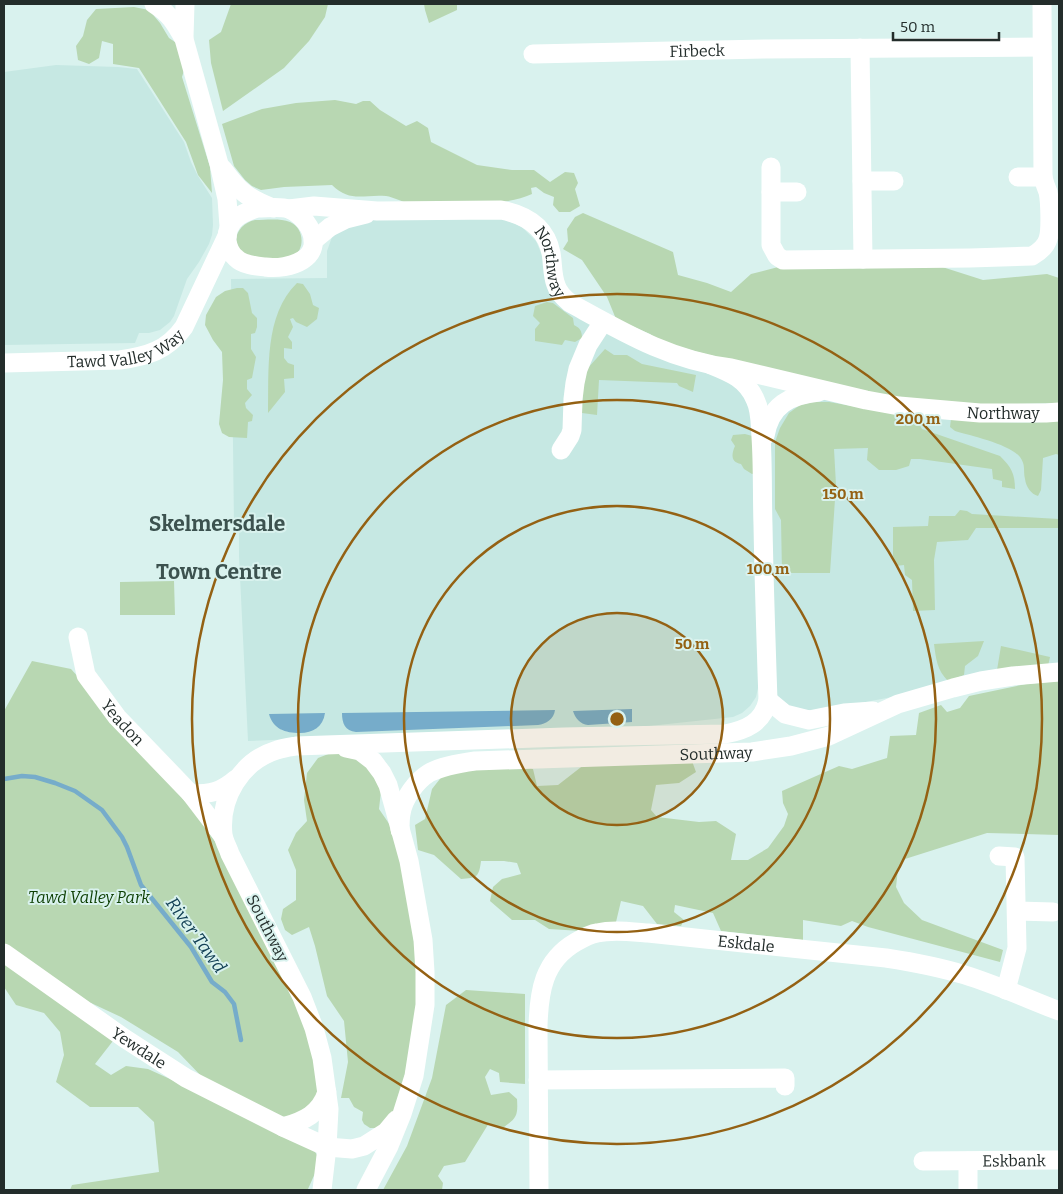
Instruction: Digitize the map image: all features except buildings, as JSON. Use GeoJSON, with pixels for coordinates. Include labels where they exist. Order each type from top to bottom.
{"type":"FeatureCollection","features":[{"type":"Feature","properties":{"kind":"street"},"geometry":{"type":"LineString","coordinates":[[154,4],[165,11],[175,22],[184,39],[219,162],[226,199],[228,245],[232,254],[248,265]]}},
{"type":"Feature","properties":{"kind":"street"},"geometry":{"type":"LineString","coordinates":[[184,39],[185,4]]}},
{"type":"Feature","properties":{"kind":"street"},"geometry":{"type":"LineString","coordinates":[[771,167],[771,245],[777,256],[783,260],[970,258],[1032,256],[1037,253],[1048,240],[1050,230],[1048,194],[1043,177],[1042,4]]}},
{"type":"Feature","properties":{"kind":"street","name":"Firbeck"},"geometry":{"type":"LineString","coordinates":[[534,54],[860,48],[1042,47]]}},
{"type":"Feature","properties":{"kind":"street"},"geometry":{"type":"LineString","coordinates":[[860,48],[863,259]]}},
{"type":"Feature","properties":{"kind":"street"},"geometry":{"type":"LineString","coordinates":[[208,276],[248,265],[278,268],[296,264],[304,259],[314,245],[311,230],[306,221],[281,208],[256,201],[245,195],[234,184],[219,162]]}},
{"type":"Feature","properties":{"kind":"street"},"geometry":{"type":"LineString","coordinates":[[1018,177],[1043,177]]}},
{"type":"Feature","properties":{"kind":"street"},"geometry":{"type":"LineString","coordinates":[[862,181],[894,181]]}},
{"type":"Feature","properties":{"kind":"street"},"geometry":{"type":"LineString","coordinates":[[771,192],[797,192]]}},
{"type":"Feature","properties":{"kind":"street","name":"Northway"},"geometry":{"type":"LineString","coordinates":[[281,208],[314,206],[377,211],[501,210],[515,212],[536,225],[544,235],[549,245],[556,286],[561,295],[570,303],[640,341],[685,359],[899,406],[980,413],[1059,412]]}},
{"type":"Feature","properties":{"kind":"street"},"geometry":{"type":"LineString","coordinates":[[228,231],[237,218],[247,212],[258,208],[281,208]]}},
{"type":"Feature","properties":{"kind":"street","name":"Northway"},"geometry":{"type":"LineString","coordinates":[[313,241],[330,227],[346,219],[377,211]]}},
{"type":"Feature","properties":{"kind":"street","name":"Tawd Valley Way"},"geometry":{"type":"LineString","coordinates":[[4,363],[106,361],[138,357],[154,352],[168,344],[184,327],[228,231]]}},
{"type":"Feature","properties":{"kind":"street"},"geometry":{"type":"LineString","coordinates":[[561,450],[572,430],[573,399],[578,369],[588,344],[604,322]]}},
{"type":"Feature","properties":{"kind":"street","name":"Northway"},"geometry":{"type":"LineString","coordinates":[[711,365],[734,375],[743,382],[756,400],[759,411],[762,452],[768,700]]}},
{"type":"Feature","properties":{"kind":"street"},"geometry":{"type":"LineString","coordinates":[[762,452],[766,426],[778,408],[786,401],[797,396],[828,391]]}},
{"type":"Feature","properties":{"kind":"street","name":"Yeadon"},"geometry":{"type":"LineString","coordinates":[[78,637],[86,675],[117,717],[191,794],[223,836]]}},
{"type":"Feature","properties":{"kind":"street","name":"Southway"},"geometry":{"type":"LineString","coordinates":[[400,830],[404,800],[414,787],[429,773],[451,765],[475,760],[752,752],[791,746],[829,736],[882,711],[907,702],[981,682],[1013,676],[1059,672]]}},
{"type":"Feature","properties":{"kind":"street"},"geometry":{"type":"LineString","coordinates":[[768,700],[784,714],[810,720],[844,713],[882,711]]}},
{"type":"Feature","properties":{"kind":"street","name":"Southway"},"geometry":{"type":"LineString","coordinates":[[322,1190],[327,1147],[328,1109],[322,1058],[314,1028],[302,997],[230,854],[223,836],[224,810],[230,793],[238,778],[248,766],[263,756],[277,750],[296,746],[564,737],[725,734],[749,727],[766,709],[768,700]]}},
{"type":"Feature","properties":{"kind":"street","name":"Southway"},"geometry":{"type":"LineString","coordinates":[[338,745],[360,751],[373,760],[388,785],[410,861],[423,940],[425,1005],[414,1076],[389,1146],[366,1190]]}},
{"type":"Feature","properties":{"kind":"street"},"geometry":{"type":"LineString","coordinates":[[191,794],[216,792],[238,778]]}},
{"type":"Feature","properties":{"kind":"street"},"geometry":{"type":"LineString","coordinates":[[999,856],[1015,857],[1016,948],[1006,990]]}},
{"type":"Feature","properties":{"kind":"street"},"geometry":{"type":"LineString","coordinates":[[1017,911],[1053,912]]}},
{"type":"Feature","properties":{"kind":"street","name":"Eskdale"},"geometry":{"type":"LineString","coordinates":[[539,1190],[539,1003],[542,988],[546,974],[561,953],[577,942],[596,933],[611,931],[642,933],[886,958],[938,967],[965,975],[1059,1011]]}},
{"type":"Feature","properties":{"kind":"street","name":"Yewdale"},"geometry":{"type":"LineString","coordinates":[[4,952],[124,1038],[186,1078],[327,1147],[352,1149],[364,1146],[386,1132],[402,1114]]}},
{"type":"Feature","properties":{"kind":"street"},"geometry":{"type":"LineString","coordinates":[[538,1080],[785,1078],[785,1086]]}},
{"type":"Feature","properties":{"kind":"street"},"geometry":{"type":"LineString","coordinates":[[283,1127],[298,1123],[311,1115],[320,1106],[327,1092]]}},
{"type":"Feature","properties":{"kind":"street","name":"Eskbank"},"geometry":{"type":"LineString","coordinates":[[923,1161],[1059,1160]]}},
{"type":"Feature","properties":{"kind":"street","name":"Eskbank"},"geometry":{"type":"LineString","coordinates":[[968,1161],[968,1190]]}},
{"type":"Feature","properties":{"kind":"shaded area"},"geometry":{"type":"Polygon","coordinates":[[[56,65],[137,69],[184,142],[198,176],[212,198],[212,235],[199,262],[187,279],[174,316],[160,330],[139,333],[135,343],[4,345],[4,72],[56,65]]]}},
{"type":"Feature","properties":{"kind":"shaded area"},"geometry":{"type":"Polygon","coordinates":[[[502,218],[522,227],[536,241],[544,260],[546,284],[739,384],[755,424],[758,688],[756,697],[742,713],[733,717],[640,727],[591,727],[248,741],[239,526],[234,526],[231,279],[327,278],[327,251],[332,237],[359,219],[502,218]]]}},
{"type":"Feature","properties":{"kind":"shaded area"},"geometry":{"type":"Polygon","coordinates":[[[810,398],[1059,419],[1059,666],[813,712],[797,712],[775,696],[769,440],[782,411],[810,398]]]}},
{"type":"Feature","properties":{"kind":"green space"},"geometry":{"type":"Polygon","coordinates":[[[231,4],[328,4],[325,17],[309,41],[284,68],[223,111],[211,63],[209,40],[221,32],[231,4]]]}},
{"type":"Feature","properties":{"kind":"green space"},"geometry":{"type":"Polygon","coordinates":[[[424,4],[457,4],[457,10],[429,23],[424,4]]]}},
{"type":"Feature","properties":{"kind":"green space"},"geometry":{"type":"Polygon","coordinates":[[[134,7],[149,10],[169,38],[178,44],[185,67],[182,77],[210,167],[212,193],[198,175],[186,142],[139,68],[113,64],[113,44],[102,41],[99,58],[89,64],[78,60],[76,46],[83,36],[87,20],[96,9],[134,7]]]}},
{"type":"Feature","properties":{"kind":"green space"},"geometry":{"type":"Polygon","coordinates":[[[335,100],[356,104],[370,101],[380,110],[406,126],[417,121],[428,128],[431,142],[477,165],[512,170],[534,170],[550,182],[565,172],[574,173],[578,183],[575,189],[580,206],[570,212],[559,212],[553,205],[554,197],[536,187],[531,188],[532,194],[522,198],[500,202],[477,203],[413,203],[386,196],[351,196],[339,191],[332,185],[261,190],[245,180],[234,166],[222,124],[262,109],[296,103],[335,100]]]}},
{"type":"Feature","properties":{"kind":"green space"},"geometry":{"type":"Polygon","coordinates":[[[583,213],[673,252],[678,275],[731,292],[751,274],[782,266],[936,265],[983,280],[1047,274],[1059,278],[1059,403],[949,404],[912,400],[848,389],[785,375],[661,342],[650,334],[616,319],[607,297],[582,260],[563,249],[568,241],[567,229],[575,217],[583,213]]]}},
{"type":"Feature","properties":{"kind":"green space"},"geometry":{"type":"Polygon","coordinates":[[[255,220],[282,220],[290,222],[299,231],[301,236],[302,243],[297,253],[292,257],[264,259],[248,257],[244,254],[239,249],[236,239],[244,225],[255,220]]]}},
{"type":"Feature","properties":{"kind":"green space"},"geometry":{"type":"Polygon","coordinates":[[[297,283],[303,284],[310,294],[313,305],[319,308],[317,319],[307,327],[296,322],[293,318],[290,319],[293,327],[288,337],[292,342],[292,349],[284,348],[284,358],[288,363],[294,365],[294,378],[284,379],[285,392],[268,413],[270,344],[279,311],[286,296],[297,283]]]}},
{"type":"Feature","properties":{"kind":"green space"},"geometry":{"type":"Polygon","coordinates":[[[243,288],[248,293],[252,313],[257,318],[255,333],[251,334],[251,349],[256,357],[252,378],[247,380],[247,389],[252,395],[245,403],[246,408],[253,415],[252,421],[248,422],[247,438],[229,437],[222,433],[219,424],[223,380],[222,352],[205,325],[206,315],[216,297],[225,291],[243,288]]]}},
{"type":"Feature","properties":{"kind":"green space"},"geometry":{"type":"Polygon","coordinates":[[[547,302],[553,303],[573,318],[574,325],[582,333],[582,338],[575,342],[565,340],[562,345],[535,341],[535,329],[540,323],[533,316],[535,306],[547,302]]]}},
{"type":"Feature","properties":{"kind":"green space"},"geometry":{"type":"Polygon","coordinates":[[[605,349],[614,355],[627,355],[642,364],[696,375],[693,392],[679,386],[677,383],[599,380],[597,415],[582,413],[583,387],[587,369],[605,349]]]}},
{"type":"Feature","properties":{"kind":"green space"},"geometry":{"type":"Polygon","coordinates":[[[813,402],[829,402],[915,417],[922,429],[1000,456],[1012,471],[1015,489],[1002,487],[1002,481],[993,479],[992,469],[911,459],[909,466],[896,470],[879,470],[867,460],[868,448],[834,449],[836,485],[830,573],[782,573],[781,520],[775,509],[775,442],[780,428],[789,413],[800,405],[813,402]]]}},
{"type":"Feature","properties":{"kind":"green space"},"geometry":{"type":"Polygon","coordinates":[[[951,419],[1005,422],[1059,421],[1059,455],[1056,454],[1043,458],[1041,490],[1038,496],[1031,492],[1026,485],[1024,465],[1015,452],[999,444],[955,431],[950,427],[951,419]]]}},
{"type":"Feature","properties":{"kind":"green space"},"geometry":{"type":"Polygon","coordinates":[[[745,434],[756,437],[757,473],[752,474],[744,469],[733,458],[735,446],[731,440],[733,435],[745,434]]]}},
{"type":"Feature","properties":{"kind":"green space"},"geometry":{"type":"Polygon","coordinates":[[[960,510],[972,514],[1059,519],[1059,528],[976,528],[968,540],[937,542],[934,560],[935,610],[913,611],[912,580],[905,575],[904,565],[896,566],[893,556],[893,527],[928,526],[929,516],[955,516],[960,510]]]}},
{"type":"Feature","properties":{"kind":"green space"},"geometry":{"type":"Polygon","coordinates":[[[174,581],[175,615],[120,615],[120,582],[174,581]]]}},
{"type":"Feature","properties":{"kind":"green space"},"geometry":{"type":"Polygon","coordinates":[[[984,641],[978,656],[965,666],[964,675],[948,681],[944,677],[936,659],[934,644],[984,641]]]}},
{"type":"Feature","properties":{"kind":"green space"},"geometry":{"type":"Polygon","coordinates":[[[1001,646],[1050,657],[1048,666],[997,670],[1001,646]]]}},
{"type":"Feature","properties":{"kind":"green space","name":"Tawd Valley Park"},"geometry":{"type":"Polygon","coordinates":[[[32,661],[71,669],[187,799],[233,869],[304,1015],[317,1054],[319,1101],[299,1116],[282,1117],[204,1079],[178,1052],[121,1017],[91,1003],[85,1015],[116,1037],[95,1064],[111,1075],[126,1066],[148,1069],[309,1142],[317,1155],[316,1171],[308,1189],[70,1190],[72,1185],[159,1172],[154,1122],[138,1107],[90,1107],[56,1082],[64,1055],[60,1032],[44,1013],[16,1005],[4,987],[4,711],[32,661]]]}},
{"type":"Feature","properties":{"kind":"green space"},"geometry":{"type":"Polygon","coordinates":[[[1059,681],[1059,835],[987,833],[905,859],[898,869],[896,887],[904,903],[922,920],[1003,950],[1000,962],[868,927],[852,921],[841,926],[803,920],[803,940],[721,931],[713,913],[675,905],[674,912],[684,920],[681,926],[657,924],[643,906],[621,901],[616,922],[581,931],[549,929],[535,920],[512,920],[490,901],[493,887],[502,879],[521,874],[517,863],[481,861],[476,876],[461,879],[434,855],[418,850],[415,825],[425,819],[432,789],[447,770],[516,762],[533,769],[537,786],[558,785],[585,764],[692,761],[696,772],[679,783],[656,785],[651,810],[657,817],[699,822],[716,821],[736,834],[731,860],[748,860],[768,848],[784,826],[788,814],[783,803],[782,791],[839,766],[852,769],[887,758],[890,736],[916,735],[919,713],[941,705],[947,712],[960,708],[969,696],[1026,684],[1059,681]]]}},
{"type":"Feature","properties":{"kind":"green space"},"geometry":{"type":"Polygon","coordinates":[[[331,753],[347,755],[361,762],[371,771],[381,791],[379,809],[392,828],[405,858],[420,998],[398,1110],[378,1128],[370,1128],[364,1124],[362,1120],[363,1112],[354,1107],[349,1098],[341,1098],[348,1062],[344,1021],[327,996],[309,927],[292,935],[285,930],[281,919],[283,909],[296,900],[296,870],[288,850],[296,833],[307,821],[304,800],[307,773],[318,758],[331,753]]]}},
{"type":"Feature","properties":{"kind":"green space"},"geometry":{"type":"Polygon","coordinates":[[[466,990],[525,994],[525,1084],[500,1082],[499,1073],[490,1069],[485,1077],[491,1095],[509,1092],[517,1099],[516,1116],[504,1127],[489,1123],[465,1162],[444,1166],[438,1176],[443,1183],[442,1190],[383,1190],[407,1146],[432,1078],[446,1005],[466,990]]]}},
{"type":"Feature","properties":{"kind":"water"},"geometry":{"type":"Polygon","coordinates":[[[632,709],[632,722],[588,725],[578,720],[573,711],[632,709]]]}},
{"type":"Feature","properties":{"kind":"water"},"geometry":{"type":"Polygon","coordinates":[[[555,710],[549,721],[538,725],[356,732],[349,730],[345,726],[342,713],[555,710]]]}},
{"type":"Feature","properties":{"kind":"water"},"geometry":{"type":"Polygon","coordinates":[[[325,713],[322,722],[317,728],[309,732],[300,733],[280,729],[273,723],[269,714],[325,713]]]}},
{"type":"Feature","properties":{"kind":"waterway","name":"River Tawd"},"geometry":{"type":"LineString","coordinates":[[4,779],[22,776],[35,777],[55,783],[75,791],[102,810],[122,837],[141,885],[191,947],[212,982],[225,992],[234,1004],[241,1040]]}},
{"type":"Feature","properties":{"kind":"district","name":"Skelmersdale"},"geometry":{"type":"Point","coordinates":[217,524]}},
{"type":"Feature","properties":{"kind":"district","name":"Town Centre"},"geometry":{"type":"Point","coordinates":[219,572]}}]}
